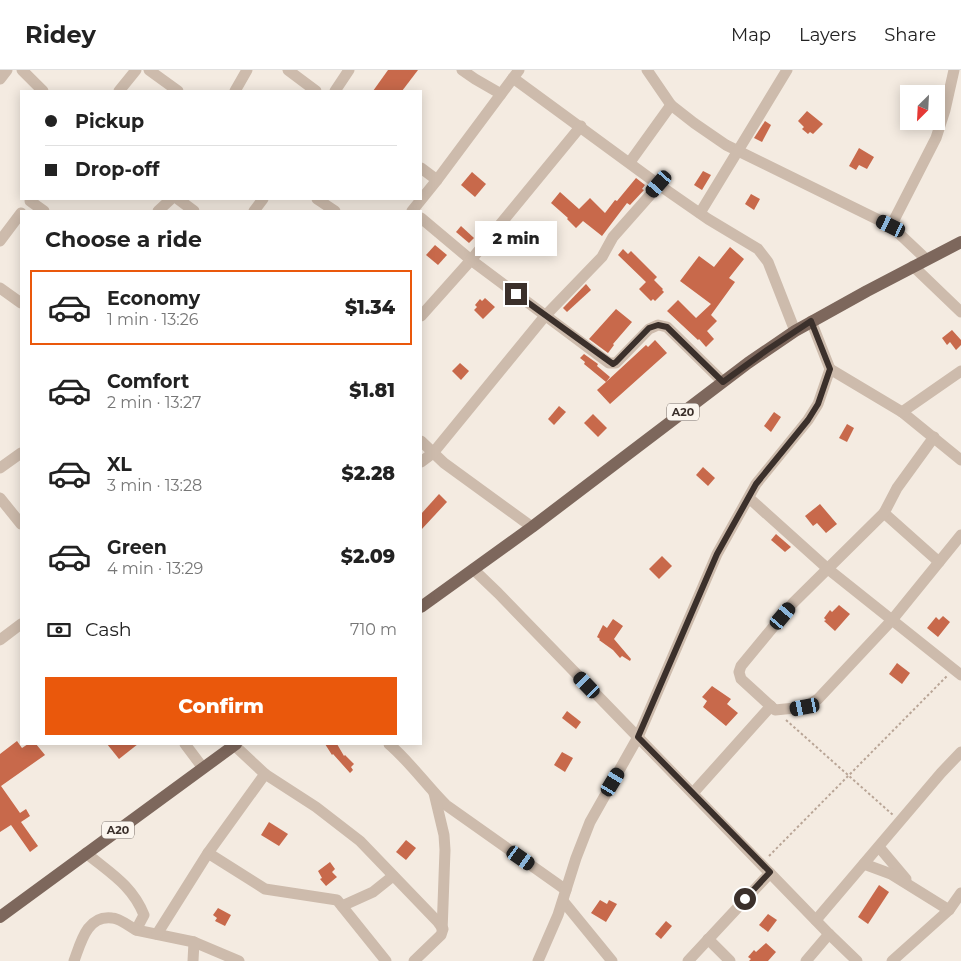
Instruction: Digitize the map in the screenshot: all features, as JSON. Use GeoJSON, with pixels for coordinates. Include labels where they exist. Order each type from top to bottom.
{"type":"FeatureCollection","features":[{"type":"Feature","properties":{"kind":"main road","name":"A20"},"geometry":{"type":"LineString","coordinates":[[422,606],[532,527],[723,382],[795,330],[961,242]]}},
{"type":"Feature","properties":{"kind":"main road","name":"A20"},"geometry":{"type":"LineString","coordinates":[[0,916],[235,745]]}},
{"type":"Feature","properties":{"kind":"street"},"geometry":{"type":"LineString","coordinates":[[0,79],[7,70]]}},
{"type":"Feature","properties":{"kind":"street"},"geometry":{"type":"LineString","coordinates":[[22,70],[42,90]]}},
{"type":"Feature","properties":{"kind":"street"},"geometry":{"type":"LineString","coordinates":[[120,90],[136,70]]}},
{"type":"Feature","properties":{"kind":"street"},"geometry":{"type":"LineString","coordinates":[[149,70],[177,90]]}},
{"type":"Feature","properties":{"kind":"street"},"geometry":{"type":"LineString","coordinates":[[236,90],[247,70]]}},
{"type":"Feature","properties":{"kind":"street"},"geometry":{"type":"LineString","coordinates":[[288,70],[315,90]]}},
{"type":"Feature","properties":{"kind":"street"},"geometry":{"type":"LineString","coordinates":[[336,90],[349,70]]}},
{"type":"Feature","properties":{"kind":"street"},"geometry":{"type":"LineString","coordinates":[[462,70],[501,94]]}},
{"type":"Feature","properties":{"kind":"street"},"geometry":{"type":"LineString","coordinates":[[647,70],[671,105],[702,129],[726,145],[891,226],[926,259]]}},
{"type":"Feature","properties":{"kind":"street"},"geometry":{"type":"LineString","coordinates":[[700,213],[787,70]]}},
{"type":"Feature","properties":{"kind":"street"},"geometry":{"type":"LineString","coordinates":[[891,226],[936,138],[945,110],[954,70]]}},
{"type":"Feature","properties":{"kind":"street"},"geometry":{"type":"LineString","coordinates":[[422,199],[516,74],[580,126],[659,184],[700,213],[758,249],[764,255],[795,330]]}},
{"type":"Feature","properties":{"kind":"street"},"geometry":{"type":"LineString","coordinates":[[630,162],[671,105]]}},
{"type":"Feature","properties":{"kind":"street"},"geometry":{"type":"LineString","coordinates":[[422,315],[471,260],[580,126]]}},
{"type":"Feature","properties":{"kind":"street"},"geometry":{"type":"LineString","coordinates":[[422,169],[438,180]]}},
{"type":"Feature","properties":{"kind":"street"},"geometry":{"type":"LineString","coordinates":[[422,461],[433,453],[545,316],[602,257],[613,237],[659,184]]}},
{"type":"Feature","properties":{"kind":"street"},"geometry":{"type":"LineString","coordinates":[[31,200],[43,210]]}},
{"type":"Feature","properties":{"kind":"street"},"geometry":{"type":"LineString","coordinates":[[159,210],[170,200]]}},
{"type":"Feature","properties":{"kind":"street"},"geometry":{"type":"LineString","coordinates":[[179,200],[193,210]]}},
{"type":"Feature","properties":{"kind":"street"},"geometry":{"type":"LineString","coordinates":[[318,200],[334,210]]}},
{"type":"Feature","properties":{"kind":"street"},"geometry":{"type":"LineString","coordinates":[[413,210],[421,200]]}},
{"type":"Feature","properties":{"kind":"street"},"geometry":{"type":"LineString","coordinates":[[0,241],[20,215]]}},
{"type":"Feature","properties":{"kind":"street"},"geometry":{"type":"LineString","coordinates":[[422,219],[471,260],[613,364],[649,328],[658,325],[667,327],[723,382]]}},
{"type":"Feature","properties":{"kind":"street"},"geometry":{"type":"LineString","coordinates":[[913,266],[961,312]]}},
{"type":"Feature","properties":{"kind":"street"},"geometry":{"type":"LineString","coordinates":[[0,288],[20,302]]}},
{"type":"Feature","properties":{"kind":"street"},"geometry":{"type":"LineString","coordinates":[[811,321],[830,369],[902,412],[960,457]]}},
{"type":"Feature","properties":{"kind":"street"},"geometry":{"type":"LineString","coordinates":[[538,961],[565,896],[576,858],[590,822],[638,737],[717,554],[756,484],[808,420],[818,404],[830,369]]}},
{"type":"Feature","properties":{"kind":"street"},"geometry":{"type":"LineString","coordinates":[[902,412],[961,371]]}},
{"type":"Feature","properties":{"kind":"street"},"geometry":{"type":"LineString","coordinates":[[934,437],[897,488],[884,513],[793,603],[741,666],[739,672],[741,679],[773,708],[805,707],[818,699],[892,620],[961,535]]}},
{"type":"Feature","properties":{"kind":"street"},"geometry":{"type":"LineString","coordinates":[[422,442],[444,463],[532,527]]}},
{"type":"Feature","properties":{"kind":"street"},"geometry":{"type":"LineString","coordinates":[[0,468],[20,454]]}},
{"type":"Feature","properties":{"kind":"street"},"geometry":{"type":"LineString","coordinates":[[0,498],[20,523]]}},
{"type":"Feature","properties":{"kind":"street"},"geometry":{"type":"LineString","coordinates":[[749,498],[828,569],[958,672]]}},
{"type":"Feature","properties":{"kind":"street"},"geometry":{"type":"LineString","coordinates":[[884,513],[939,562]]}},
{"type":"Feature","properties":{"kind":"street"},"geometry":{"type":"LineString","coordinates":[[473,569],[857,961]]}},
{"type":"Feature","properties":{"kind":"street"},"geometry":{"type":"LineString","coordinates":[[0,640],[20,625]]}},
{"type":"Feature","properties":{"kind":"street"},"geometry":{"type":"LineString","coordinates":[[693,793],[773,708]]}},
{"type":"Feature","properties":{"kind":"street"},"geometry":{"type":"LineString","coordinates":[[186,745],[203,768]]}},
{"type":"Feature","properties":{"kind":"street"},"geometry":{"type":"LineString","coordinates":[[235,745],[265,774],[316,807],[360,841],[443,929]]}},
{"type":"Feature","properties":{"kind":"street"},"geometry":{"type":"LineString","coordinates":[[390,745],[408,762],[446,805],[565,896],[612,961]]}},
{"type":"Feature","properties":{"kind":"street"},"geometry":{"type":"LineString","coordinates":[[816,920],[961,752]]}},
{"type":"Feature","properties":{"kind":"street"},"geometry":{"type":"LineString","coordinates":[[157,934],[208,853],[265,774]]}},
{"type":"Feature","properties":{"kind":"street"},"geometry":{"type":"LineString","coordinates":[[414,961],[428,956],[443,929],[445,843],[434,793]]}},
{"type":"Feature","properties":{"kind":"street"},"geometry":{"type":"LineString","coordinates":[[879,846],[912,886]]}},
{"type":"Feature","properties":{"kind":"street"},"geometry":{"type":"LineString","coordinates":[[86,853],[135,895],[144,915],[136,930]]}},
{"type":"Feature","properties":{"kind":"street"},"geometry":{"type":"LineString","coordinates":[[208,853],[265,889],[337,900],[386,961]]}},
{"type":"Feature","properties":{"kind":"street"},"geometry":{"type":"LineString","coordinates":[[864,864],[891,874],[948,910]]}},
{"type":"Feature","properties":{"kind":"street"},"geometry":{"type":"LineString","coordinates":[[688,961],[770,872]]}},
{"type":"Feature","properties":{"kind":"street"},"geometry":{"type":"LineString","coordinates":[[342,906],[373,892],[393,876]]}},
{"type":"Feature","properties":{"kind":"street"},"geometry":{"type":"LineString","coordinates":[[892,961],[948,910],[961,894]]}},
{"type":"Feature","properties":{"kind":"street"},"geometry":{"type":"LineString","coordinates":[[74,961],[91,923],[112,918],[136,930],[194,942],[239,961]]}},
{"type":"Feature","properties":{"kind":"street"},"geometry":{"type":"LineString","coordinates":[[806,961],[829,934]]}},
{"type":"Feature","properties":{"kind":"street"},"geometry":{"type":"LineString","coordinates":[[708,939],[730,961]]}},
{"type":"Feature","properties":{"kind":"street"},"geometry":{"type":"LineString","coordinates":[[193,961],[194,942]]}},
{"type":"Feature","properties":{"kind":"path"},"geometry":{"type":"LineString","coordinates":[[762,863],[849,775],[958,672]]}},
{"type":"Feature","properties":{"kind":"path"},"geometry":{"type":"LineString","coordinates":[[773,708],[900,822]]}},
{"type":"Feature","properties":{"kind":"building"},"geometry":{"type":"Polygon","coordinates":[[[388,70],[418,70],[403,90],[374,90],[388,70]]]}},
{"type":"Feature","properties":{"kind":"building"},"geometry":{"type":"Polygon","coordinates":[[[807,111],[823,124],[813,134],[810,132],[808,134],[802,129],[804,127],[798,121],[807,111]]]}},
{"type":"Feature","properties":{"kind":"building"},"geometry":{"type":"Polygon","coordinates":[[[765,121],[771,125],[762,142],[754,138],[765,121]]]}},
{"type":"Feature","properties":{"kind":"building"},"geometry":{"type":"Polygon","coordinates":[[[859,148],[874,157],[867,169],[859,165],[856,170],[849,166],[859,148]]]}},
{"type":"Feature","properties":{"kind":"building"},"geometry":{"type":"Polygon","coordinates":[[[703,171],[711,175],[702,190],[694,185],[703,171]]]}},
{"type":"Feature","properties":{"kind":"building"},"geometry":{"type":"Polygon","coordinates":[[[472,172],[486,184],[475,197],[461,185],[472,172]]]}},
{"type":"Feature","properties":{"kind":"building"},"geometry":{"type":"Polygon","coordinates":[[[636,178],[645,185],[642,189],[644,190],[630,205],[627,203],[602,236],[583,221],[576,228],[551,203],[560,192],[579,209],[590,198],[605,213],[636,178]]]}},
{"type":"Feature","properties":{"kind":"building"},"geometry":{"type":"Polygon","coordinates":[[[751,194],[760,199],[754,210],[745,204],[751,194]]]}},
{"type":"Feature","properties":{"kind":"building"},"geometry":{"type":"Polygon","coordinates":[[[461,226],[474,238],[469,243],[456,232],[461,226]]]}},
{"type":"Feature","properties":{"kind":"building"},"geometry":{"type":"Polygon","coordinates":[[[435,245],[447,255],[438,265],[426,255],[435,245]]]}},
{"type":"Feature","properties":{"kind":"building"},"geometry":{"type":"Polygon","coordinates":[[[730,247],[744,259],[729,278],[735,282],[711,315],[717,321],[707,331],[714,339],[706,347],[667,311],[678,300],[696,318],[711,304],[680,281],[699,256],[714,267],[730,247]]]}},
{"type":"Feature","properties":{"kind":"building"},"geometry":{"type":"Polygon","coordinates":[[[623,249],[628,254],[631,251],[657,277],[654,280],[664,292],[655,301],[653,299],[651,301],[639,289],[646,282],[618,255],[623,249]]]}},
{"type":"Feature","properties":{"kind":"building"},"geometry":{"type":"Polygon","coordinates":[[[586,284],[591,290],[567,312],[563,308],[586,284]]]}},
{"type":"Feature","properties":{"kind":"building"},"geometry":{"type":"Polygon","coordinates":[[[485,298],[495,307],[483,319],[474,310],[477,307],[475,305],[480,299],[482,301],[485,298]]]}},
{"type":"Feature","properties":{"kind":"building"},"geometry":{"type":"Polygon","coordinates":[[[616,309],[632,322],[613,344],[608,353],[589,339],[616,309]]]}},
{"type":"Feature","properties":{"kind":"building"},"geometry":{"type":"Polygon","coordinates":[[[952,330],[961,340],[961,345],[956,350],[950,342],[947,345],[942,338],[952,330]]]}},
{"type":"Feature","properties":{"kind":"building"},"geometry":{"type":"Polygon","coordinates":[[[655,340],[667,353],[610,404],[597,390],[646,345],[648,347],[655,340]]]}},
{"type":"Feature","properties":{"kind":"building"},"geometry":{"type":"Polygon","coordinates":[[[584,354],[598,364],[597,366],[610,377],[606,382],[584,364],[585,362],[580,358],[584,354]]]}},
{"type":"Feature","properties":{"kind":"building"},"geometry":{"type":"Polygon","coordinates":[[[460,363],[469,371],[461,380],[452,371],[460,363]]]}},
{"type":"Feature","properties":{"kind":"building"},"geometry":{"type":"Polygon","coordinates":[[[559,406],[566,412],[554,425],[548,419],[559,406]]]}},
{"type":"Feature","properties":{"kind":"building"},"geometry":{"type":"Polygon","coordinates":[[[774,412],[781,417],[771,432],[764,426],[774,412]]]}},
{"type":"Feature","properties":{"kind":"building"},"geometry":{"type":"Polygon","coordinates":[[[593,414],[607,428],[598,437],[584,423],[593,414]]]}},
{"type":"Feature","properties":{"kind":"building"},"geometry":{"type":"Polygon","coordinates":[[[847,424],[854,428],[847,442],[839,438],[847,424]]]}},
{"type":"Feature","properties":{"kind":"building"},"geometry":{"type":"Polygon","coordinates":[[[703,467],[715,478],[708,486],[696,475],[703,467]]]}},
{"type":"Feature","properties":{"kind":"building"},"geometry":{"type":"Polygon","coordinates":[[[439,494],[447,502],[422,529],[422,513],[439,494]]]}},
{"type":"Feature","properties":{"kind":"building"},"geometry":{"type":"Polygon","coordinates":[[[820,504],[837,524],[826,533],[817,523],[813,526],[805,516],[820,504]]]}},
{"type":"Feature","properties":{"kind":"building"},"geometry":{"type":"Polygon","coordinates":[[[776,534],[791,547],[785,552],[771,540],[776,534]]]}},
{"type":"Feature","properties":{"kind":"building"},"geometry":{"type":"Polygon","coordinates":[[[662,556],[672,566],[659,579],[649,569],[662,556]]]}},
{"type":"Feature","properties":{"kind":"building"},"geometry":{"type":"Polygon","coordinates":[[[839,605],[850,614],[835,631],[824,621],[826,620],[824,618],[830,610],[832,612],[839,605]]]}},
{"type":"Feature","properties":{"kind":"building"},"geometry":{"type":"Polygon","coordinates":[[[943,616],[950,622],[938,637],[927,628],[936,617],[939,620],[943,616]]]}},
{"type":"Feature","properties":{"kind":"building"},"geometry":{"type":"Polygon","coordinates":[[[613,619],[623,626],[614,639],[631,659],[630,661],[622,656],[620,658],[597,637],[603,625],[607,628],[613,619]]]}},
{"type":"Feature","properties":{"kind":"building"},"geometry":{"type":"Polygon","coordinates":[[[897,663],[910,673],[902,684],[889,674],[897,663]]]}},
{"type":"Feature","properties":{"kind":"building"},"geometry":{"type":"Polygon","coordinates":[[[712,686],[731,699],[727,704],[738,713],[726,726],[703,707],[707,701],[702,697],[712,686]]]}},
{"type":"Feature","properties":{"kind":"building"},"geometry":{"type":"Polygon","coordinates":[[[567,711],[581,722],[576,729],[562,718],[567,711]]]}},
{"type":"Feature","properties":{"kind":"building"},"geometry":{"type":"Polygon","coordinates":[[[17,741],[22,748],[26,745],[37,745],[45,755],[1,786],[20,813],[26,809],[30,816],[21,822],[38,846],[30,852],[11,825],[0,832],[0,754],[17,741]]]}},
{"type":"Feature","properties":{"kind":"building"},"geometry":{"type":"Polygon","coordinates":[[[108,745],[137,745],[119,759],[108,745]]]}},
{"type":"Feature","properties":{"kind":"building"},"geometry":{"type":"Polygon","coordinates":[[[326,745],[338,745],[344,756],[354,764],[351,767],[353,770],[350,773],[332,755],[326,745]]]}},
{"type":"Feature","properties":{"kind":"building"},"geometry":{"type":"Polygon","coordinates":[[[562,752],[573,758],[565,772],[554,765],[562,752]]]}},
{"type":"Feature","properties":{"kind":"building"},"geometry":{"type":"Polygon","coordinates":[[[269,822],[288,834],[279,846],[261,835],[269,822]]]}},
{"type":"Feature","properties":{"kind":"building"},"geometry":{"type":"Polygon","coordinates":[[[406,840],[416,848],[406,860],[396,852],[406,840]]]}},
{"type":"Feature","properties":{"kind":"building"},"geometry":{"type":"Polygon","coordinates":[[[330,862],[335,869],[332,872],[337,877],[326,886],[320,879],[322,878],[318,871],[330,862]]]}},
{"type":"Feature","properties":{"kind":"building"},"geometry":{"type":"Polygon","coordinates":[[[879,885],[889,892],[868,924],[858,917],[879,885]]]}},
{"type":"Feature","properties":{"kind":"building"},"geometry":{"type":"Polygon","coordinates":[[[600,900],[607,904],[609,900],[617,904],[606,922],[591,913],[600,900]]]}},
{"type":"Feature","properties":{"kind":"building"},"geometry":{"type":"Polygon","coordinates":[[[218,908],[231,915],[225,926],[215,921],[217,918],[213,915],[218,908]]]}},
{"type":"Feature","properties":{"kind":"building"},"geometry":{"type":"Polygon","coordinates":[[[768,914],[777,920],[768,932],[759,925],[768,914]]]}},
{"type":"Feature","properties":{"kind":"building"},"geometry":{"type":"Polygon","coordinates":[[[666,921],[672,926],[661,939],[655,934],[666,921]]]}},
{"type":"Feature","properties":{"kind":"building"},"geometry":{"type":"Polygon","coordinates":[[[766,943],[776,952],[768,961],[749,961],[751,959],[748,957],[754,950],[756,952],[766,943]]]}},
{"type":"Feature","properties":{"kind":"route"},"geometry":{"type":"LineString","coordinates":[[516,294],[613,364],[649,328],[658,325],[667,327],[723,382],[795,330],[811,321],[830,369],[818,404],[808,420],[756,484],[717,554],[638,737],[770,872],[745,899]]}}]}
